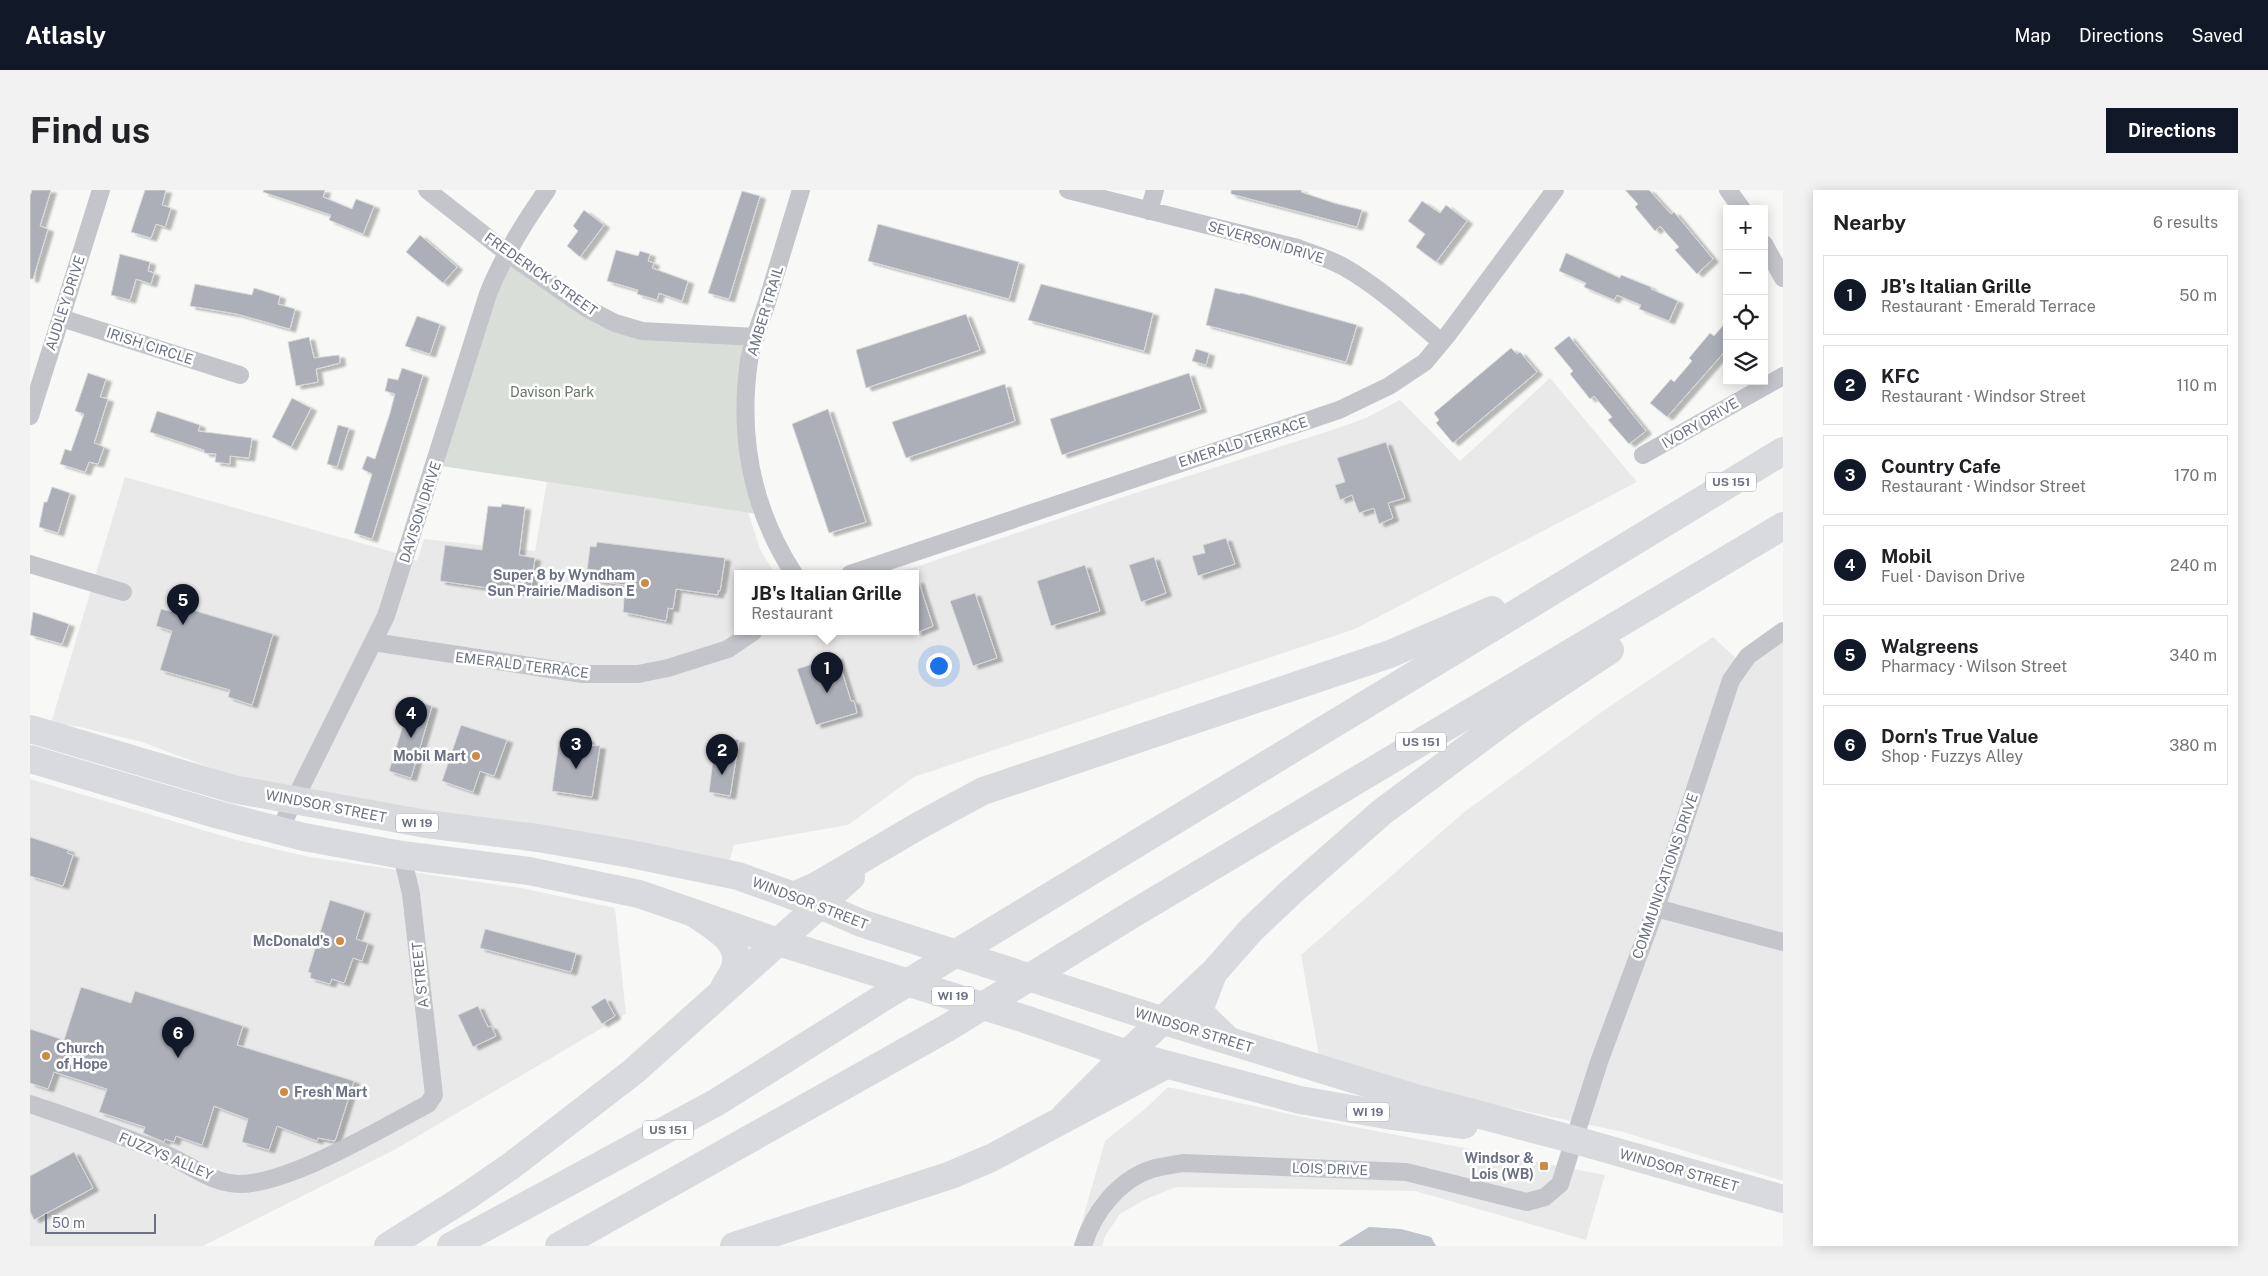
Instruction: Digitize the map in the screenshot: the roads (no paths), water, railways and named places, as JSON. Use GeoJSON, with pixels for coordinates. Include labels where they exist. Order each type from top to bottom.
{"type":"FeatureCollection","features":[{"type":"Feature","properties":{"kind":"main road","name":"US 151"},"geometry":{"type":"LineString","coordinates":[[451,1246],[672,1128],[879,1000],[1783,451]]}},
{"type":"Feature","properties":{"kind":"main road"},"geometry":{"type":"LineString","coordinates":[[793,896],[816,886],[886,844],[983,792],[1390,654],[1472,620],[1680,513]]}},
{"type":"Feature","properties":{"kind":"main road","name":"US 151"},"geometry":{"type":"LineString","coordinates":[[559,1246],[947,1028],[1783,526]]}},
{"type":"Feature","properties":{"kind":"main road"},"geometry":{"type":"LineString","coordinates":[[1064,1117],[1127,1054],[1214,972],[1251,930],[1382,812],[1516,713],[1783,534]]}},
{"type":"Feature","properties":{"kind":"main road","name":"WINDSOR STREET"},"geometry":{"type":"LineString","coordinates":[[30,729],[233,788],[426,824],[538,838],[631,854],[738,876],[822,906],[861,923],[1164,1021],[1412,1097],[1575,1140],[1783,1199]]}},
{"type":"Feature","properties":{"kind":"main road","name":"WINDSOR STREET"},"geometry":{"type":"LineString","coordinates":[[30,759],[219,815],[280,831],[402,855],[529,871],[640,894],[778,942],[1025,1019],[1127,1054],[1300,1100],[1386,1115],[1575,1140]]}},
{"type":"Feature","properties":{"kind":"main road"},"geometry":{"type":"LineString","coordinates":[[388,1246],[463,1199],[567,1124],[634,1072],[778,942],[822,906],[886,844]]}},
{"type":"Feature","properties":{"kind":"main road"},"geometry":{"type":"LineString","coordinates":[[695,914],[722,932],[736,952],[735,968],[719,996]]}},
{"type":"Feature","properties":{"kind":"main road"},"geometry":{"type":"LineString","coordinates":[[1214,972],[1200,1008],[1203,1016],[1228,1040]]}},
{"type":"Feature","properties":{"kind":"main road"},"geometry":{"type":"LineString","coordinates":[[734,1246],[951,1174],[991,1158],[1064,1117],[1166,1065]]}},
{"type":"Feature","properties":{"kind":"street","name":"AUDLEY DRIVE"},"geometry":{"type":"LineString","coordinates":[[30,416],[101,190]]}},
{"type":"Feature","properties":{"kind":"street","name":"FREDERICK STREET"},"geometry":{"type":"LineString","coordinates":[[427,190],[506,252],[586,308],[614,323],[642,331],[756,337]]}},
{"type":"Feature","properties":{"kind":"street","name":"DAVISON DRIVE"},"geometry":{"type":"LineString","coordinates":[[280,831],[386,616],[488,294],[506,252],[547,190]]}},
{"type":"Feature","properties":{"kind":"street","name":"AMBER TRAIL"},"geometry":{"type":"LineString","coordinates":[[792,570],[779,550],[756,496],[748,454],[746,421],[750,360],[801,190]]}},
{"type":"Feature","properties":{"kind":"street","name":"SEVERSON DRIVE"},"geometry":{"type":"LineString","coordinates":[[1068,190],[1298,248],[1326,258],[1344,267],[1389,298],[1441,342]]}},
{"type":"Feature","properties":{"kind":"street"},"geometry":{"type":"LineString","coordinates":[[1149,210],[1156,190]]}},
{"type":"Feature","properties":{"kind":"street","name":"EMERALD TERRACE"},"geometry":{"type":"LineString","coordinates":[[862,570],[1339,410],[1389,386],[1424,362],[1441,342],[1555,190]]}},
{"type":"Feature","properties":{"kind":"street"},"geometry":{"type":"LineString","coordinates":[[1728,190],[1739,205]]}},
{"type":"Feature","properties":{"kind":"street"},"geometry":{"type":"LineString","coordinates":[[1767,250],[1783,278]]}},
{"type":"Feature","properties":{"kind":"street","name":"IRISH CIRCLE"},"geometry":{"type":"LineString","coordinates":[[61,318],[240,375]]}},
{"type":"Feature","properties":{"kind":"street","name":"IVORY DRIVE"},"geometry":{"type":"LineString","coordinates":[[1643,455],[1783,376]]}},
{"type":"Feature","properties":{"kind":"street"},"geometry":{"type":"LineString","coordinates":[[30,564],[123,592]]}},
{"type":"Feature","properties":{"kind":"street","name":"COMMUNICATIONS DRIVE"},"geometry":{"type":"LineString","coordinates":[[1575,1140],[1599,1062],[1656,908],[1731,680],[1748,656],[1783,631]]}},
{"type":"Feature","properties":{"kind":"street","name":"EMERALD TERRACE"},"geometry":{"type":"LineString","coordinates":[[373,642],[424,652],[583,674],[638,674],[668,668],[728,649],[749,635]]}},
{"type":"Feature","properties":{"kind":"street","name":"A STREET"},"geometry":{"type":"LineString","coordinates":[[402,855],[411,894],[434,1096]]}},
{"type":"Feature","properties":{"kind":"street"},"geometry":{"type":"LineString","coordinates":[[1656,908],[1783,942]]}},
{"type":"Feature","properties":{"kind":"street","name":"FUZZYS ALLEY"},"geometry":{"type":"LineString","coordinates":[[30,1104],[164,1153],[199,1173],[239,1184],[281,1176],[332,1154],[428,1104],[434,1096]]}},
{"type":"Feature","properties":{"kind":"street","name":"LOIS DRIVE"},"geometry":{"type":"LineString","coordinates":[[1082,1246],[1097,1213],[1111,1196],[1125,1183],[1152,1169],[1183,1164],[1406,1172],[1527,1202],[1545,1197],[1560,1184],[1575,1140]]}},
{"type":"Feature","properties":{"kind":"place","name":"Super 8 by Wyndham Sun Prairie/Madison E"},"geometry":{"type":"Point","coordinates":[645,583]}},
{"type":"Feature","properties":{"kind":"place","name":"Walgreens"},"geometry":{"type":"Point","coordinates":[183,625]}},
{"type":"Feature","properties":{"kind":"place","name":"JB's Italian Grille"},"geometry":{"type":"Point","coordinates":[827,693]}},
{"type":"Feature","properties":{"kind":"place","name":"Mobil"},"geometry":{"type":"Point","coordinates":[411,738]}},
{"type":"Feature","properties":{"kind":"place","name":"Mobil Mart"},"geometry":{"type":"Point","coordinates":[476,756]}},
{"type":"Feature","properties":{"kind":"place","name":"Country Cafe"},"geometry":{"type":"Point","coordinates":[576,769]}},
{"type":"Feature","properties":{"kind":"place","name":"KFC"},"geometry":{"type":"Point","coordinates":[722,775]}},
{"type":"Feature","properties":{"kind":"place","name":"McDonald's"},"geometry":{"type":"Point","coordinates":[340,941]}},
{"type":"Feature","properties":{"kind":"place","name":"Church of Hope"},"geometry":{"type":"Point","coordinates":[46,1056]}},
{"type":"Feature","properties":{"kind":"place","name":"Dorn's True Value"},"geometry":{"type":"Point","coordinates":[178,1058]}},
{"type":"Feature","properties":{"kind":"place","name":"Fresh Mart"},"geometry":{"type":"Point","coordinates":[284,1092]}},
{"type":"Feature","properties":{"kind":"place","name":"Windsor & Lois (WB)"},"geometry":{"type":"Point","coordinates":[1544,1166]}},
{"type":"Feature","properties":{"kind":"park label","name":"Davison Park"},"geometry":{"type":"Point","coordinates":[552,392]}}]}
